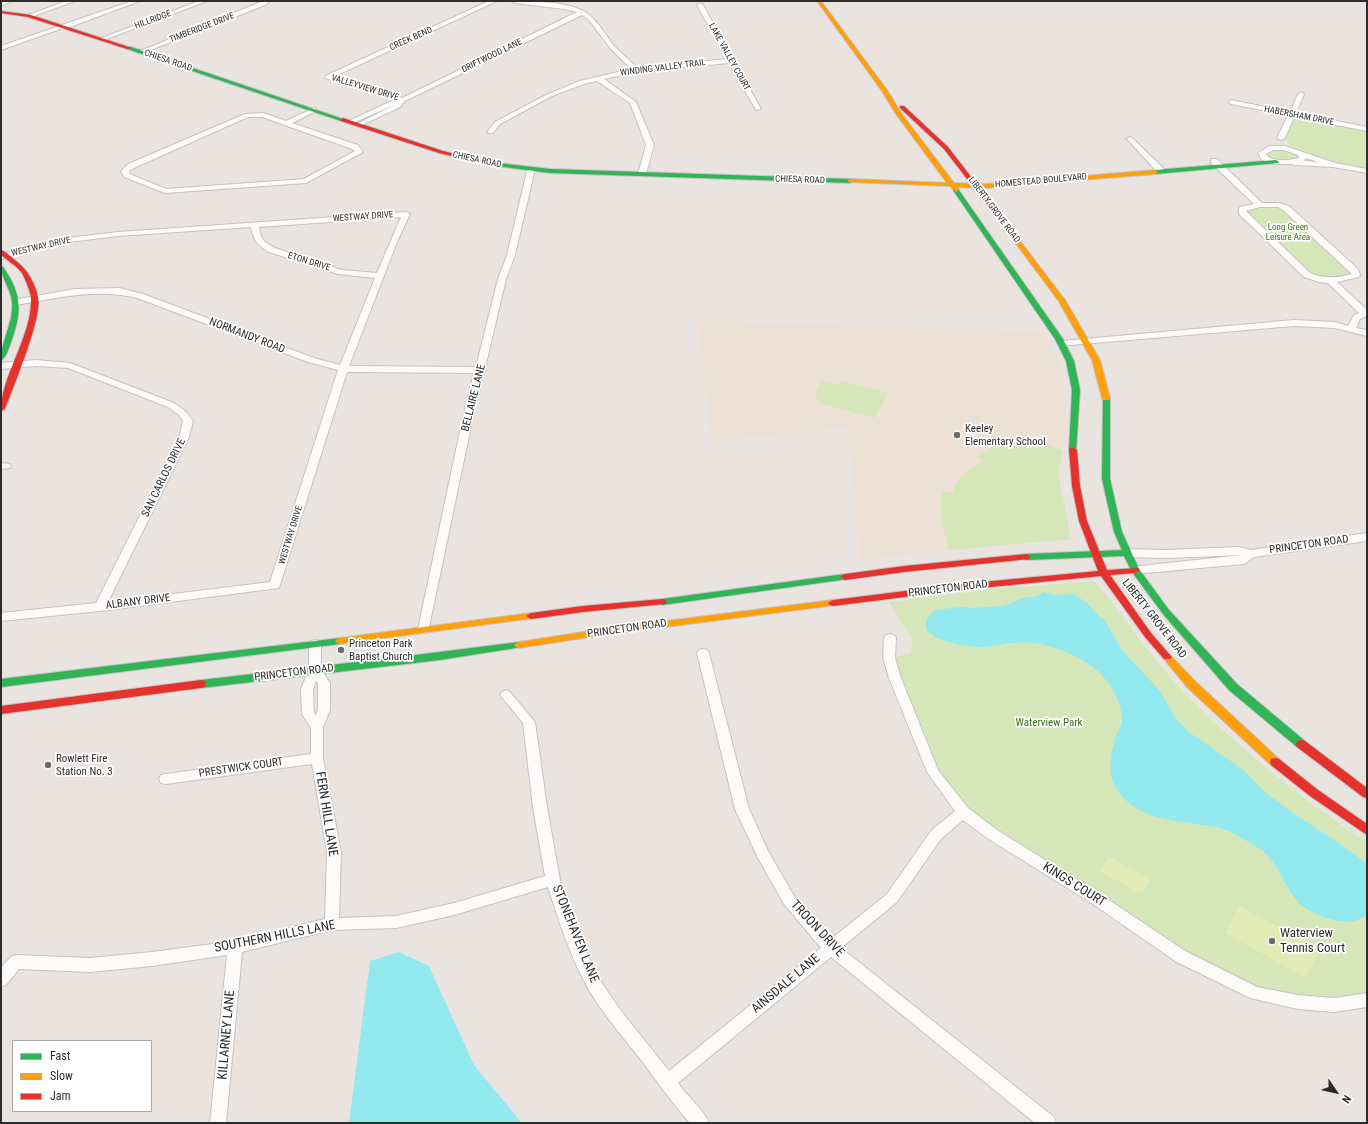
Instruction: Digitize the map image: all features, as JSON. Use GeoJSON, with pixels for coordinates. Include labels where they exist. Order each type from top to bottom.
{"type":"FeatureCollection","features":[{"type":"Feature","properties":{"kind":"main road","name":"LIBERTY GROVE ROAD"},"geometry":{"type":"LineString","coordinates":[[819,1],[885,91],[898,113],[953,186],[1062,344],[1070,361],[1076,390],[1073,453],[1076,486],[1083,521],[1103,572],[1148,635],[1192,686],[1277,764],[1314,793],[1367,830]]}},
{"type":"Feature","properties":{"kind":"main road","name":"CHIESA ROAD"},"geometry":{"type":"LineString","coordinates":[[1,12],[29,16],[64,26],[355,124],[462,157],[492,164],[550,172],[953,186],[974,184]]}},
{"type":"Feature","properties":{"kind":"main road","name":"LIBERTY GROVE ROAD"},"geometry":{"type":"LineString","coordinates":[[885,91],[946,148],[1061,300],[1087,342],[1096,360],[1106,395],[1107,434],[1105,469],[1118,532],[1135,570],[1166,612],[1233,687],[1315,756],[1367,794]]}},
{"type":"Feature","properties":{"kind":"main road","name":"HOMESTEAD BOULEVARD"},"geometry":{"type":"LineString","coordinates":[[1216,164],[1262,153]]}},
{"type":"Feature","properties":{"kind":"main road","name":"HOMESTEAD BOULEVARD"},"geometry":{"type":"LineString","coordinates":[[974,184],[985,180],[1216,164],[1276,162]]}},
{"type":"Feature","properties":{"kind":"main road"},"geometry":{"type":"LineString","coordinates":[[1,408],[29,331],[35,298],[25,273],[20,267],[2,255]]}},
{"type":"Feature","properties":{"kind":"main road"},"geometry":{"type":"LineString","coordinates":[[1,268],[10,282],[16,296],[16,318],[1,358]]}},
{"type":"Feature","properties":{"kind":"main road","name":"PRINCETON ROAD"},"geometry":{"type":"LineString","coordinates":[[1,682],[51,680],[575,610],[682,600],[911,569],[1025,557],[1096,553],[1128,553]]}},
{"type":"Feature","properties":{"kind":"main road","name":"PRINCETON ROAD"},"geometry":{"type":"LineString","coordinates":[[1,710],[46,700],[440,657],[595,633],[696,620],[962,587],[1135,570]]}},
{"type":"Feature","properties":{"kind":"main road"},"geometry":{"type":"LineString","coordinates":[[682,600],[696,620]]}},
{"type":"Feature","properties":{"kind":"street"},"geometry":{"type":"LineString","coordinates":[[1,4],[10,1]]}},
{"type":"Feature","properties":{"kind":"street"},"geometry":{"type":"LineString","coordinates":[[29,16],[72,1]]}},
{"type":"Feature","properties":{"kind":"street"},"geometry":{"type":"LineString","coordinates":[[1,48],[137,1]]}},
{"type":"Feature","properties":{"kind":"street","name":"HILLRIDGE"},"geometry":{"type":"LineString","coordinates":[[102,39],[204,1]]}},
{"type":"Feature","properties":{"kind":"street","name":"CREEK BEND"},"geometry":{"type":"LineString","coordinates":[[327,77],[494,1]]}},
{"type":"Feature","properties":{"kind":"street"},"geometry":{"type":"LineString","coordinates":[[515,1],[565,7],[582,12],[591,19],[613,48],[636,70]]}},
{"type":"Feature","properties":{"kind":"street","name":"TIMBERIDGE DRIVE"},"geometry":{"type":"LineString","coordinates":[[141,52],[265,3]]}},
{"type":"Feature","properties":{"kind":"street","name":"LAKE VALLEY COURT"},"geometry":{"type":"LineString","coordinates":[[700,4],[758,109]]}},
{"type":"Feature","properties":{"kind":"street","name":"DRIFTWOOD LANE"},"geometry":{"type":"LineString","coordinates":[[355,124],[389,104],[403,100],[582,12]]}},
{"type":"Feature","properties":{"kind":"street","name":"WINDING VALLEY TRAIL"},"geometry":{"type":"LineString","coordinates":[[491,132],[497,123],[550,94],[582,82],[636,70],[731,61]]}},
{"type":"Feature","properties":{"kind":"street","name":"VALLEYVIEW DRIVE"},"geometry":{"type":"LineString","coordinates":[[327,77],[403,100]]}},
{"type":"Feature","properties":{"kind":"street"},"geometry":{"type":"LineString","coordinates":[[598,78],[633,102],[650,145],[642,174]]}},
{"type":"Feature","properties":{"kind":"street"},"geometry":{"type":"LineString","coordinates":[[1272,148],[1281,138],[1301,94]]}},
{"type":"Feature","properties":{"kind":"street","name":"HABERSHAM DRIVE"},"geometry":{"type":"LineString","coordinates":[[1231,102],[1367,129]]}},
{"type":"Feature","properties":{"kind":"street"},"geometry":{"type":"LineString","coordinates":[[286,123],[356,147],[359,152],[306,181],[166,191],[126,175],[125,171],[131,166],[247,115],[262,115],[286,123],[314,110]]}},
{"type":"Feature","properties":{"kind":"street"},"geometry":{"type":"LineString","coordinates":[[1281,138],[1292,149]]}},
{"type":"Feature","properties":{"kind":"street"},"geometry":{"type":"LineString","coordinates":[[1130,139],[1158,168]]}},
{"type":"Feature","properties":{"kind":"street","name":"HOMESTEAD BOULEVARD"},"geometry":{"type":"LineString","coordinates":[[1333,165],[1301,154],[1292,149],[1272,148],[1262,153],[1265,158],[1276,162],[1333,165],[1367,171]]}},
{"type":"Feature","properties":{"kind":"street"},"geometry":{"type":"LineString","coordinates":[[1295,163],[1302,160],[1301,154]]}},
{"type":"Feature","properties":{"kind":"street"},"geometry":{"type":"LineString","coordinates":[[1216,164],[1260,205]]}},
{"type":"Feature","properties":{"kind":"street","name":"BELLAIRE LANE"},"geometry":{"type":"LineString","coordinates":[[424,630],[468,417],[481,370],[502,279],[511,255],[531,169]]}},
{"type":"Feature","properties":{"kind":"street"},"geometry":{"type":"LineString","coordinates":[[1260,205],[1279,205],[1286,208],[1355,271],[1356,275],[1348,278],[1330,280],[1314,279],[1307,275],[1242,212],[1242,209],[1245,207],[1260,205]]}},
{"type":"Feature","properties":{"kind":"street","name":"WESTWAY DRIVE"},"geometry":{"type":"LineString","coordinates":[[2,255],[59,241],[118,234],[406,214],[379,276],[343,369],[275,585]]}},
{"type":"Feature","properties":{"kind":"street","name":"ETON DRIVE"},"geometry":{"type":"LineString","coordinates":[[255,224],[257,238],[262,244],[272,250],[341,272],[379,276]]}},
{"type":"Feature","properties":{"kind":"street"},"geometry":{"type":"LineString","coordinates":[[1330,280],[1365,313],[1357,317],[1351,328]]}},
{"type":"Feature","properties":{"kind":"street","name":"NORMANDY ROAD"},"geometry":{"type":"LineString","coordinates":[[16,302],[75,292],[120,291],[140,296],[311,360],[343,369],[481,370]]}},
{"type":"Feature","properties":{"kind":"street"},"geometry":{"type":"LineString","coordinates":[[1062,344],[1286,323],[1313,323],[1351,328],[1367,333]]}},
{"type":"Feature","properties":{"kind":"street","name":"SAN CARLOS DRIVE"},"geometry":{"type":"LineString","coordinates":[[1,366],[18,363],[70,366],[171,405],[182,413],[188,421],[184,437],[100,607]]}},
{"type":"Feature","properties":{"kind":"street","name":"PRINCETON ROAD"},"geometry":{"type":"LineString","coordinates":[[1128,553],[1166,554],[1239,551],[1251,554],[1367,537]]}},
{"type":"Feature","properties":{"kind":"street","name":"PRINCETON ROAD"},"geometry":{"type":"LineString","coordinates":[[1135,570],[1244,560],[1251,554]]}},
{"type":"Feature","properties":{"kind":"street","name":"ALBANY DRIVE"},"geometry":{"type":"LineString","coordinates":[[1,617],[100,607],[275,585]]}},
{"type":"Feature","properties":{"kind":"street","name":"KINGS COURT"},"geometry":{"type":"LineString","coordinates":[[890,638],[889,658],[895,678],[933,772],[963,812],[992,834],[1098,900],[1180,956],[1255,993],[1298,1002],[1334,1005],[1367,1000]]}},
{"type":"Feature","properties":{"kind":"street","name":"FERN HILL LANE"},"geometry":{"type":"LineString","coordinates":[[315,644],[315,670],[307,689],[308,714],[317,728]]}},
{"type":"Feature","properties":{"kind":"street","name":"TROON DRIVE"},"geometry":{"type":"LineString","coordinates":[[703,653],[742,809],[763,854],[789,900],[830,948],[1048,1123]]}},
{"type":"Feature","properties":{"kind":"street","name":"FERN HILL LANE"},"geometry":{"type":"LineString","coordinates":[[315,670],[324,683],[324,710],[317,728],[317,758],[334,852],[332,924]]}},
{"type":"Feature","properties":{"kind":"street","name":"STONEHAVEN LANE"},"geometry":{"type":"LineString","coordinates":[[506,695],[529,722],[540,807],[553,880],[563,913],[590,978],[612,1012],[700,1123]]}},
{"type":"Feature","properties":{"kind":"street","name":"PRESTWICK COURT"},"geometry":{"type":"LineString","coordinates":[[166,779],[317,758]]}},
{"type":"Feature","properties":{"kind":"street","name":"AINSDALE LANE"},"geometry":{"type":"LineString","coordinates":[[668,1082],[892,898],[936,835],[963,812]]}},
{"type":"Feature","properties":{"kind":"street","name":"SOUTHERN HILLS LANE"},"geometry":{"type":"LineString","coordinates":[[1,980],[6,972],[16,962],[90,965],[152,960],[235,947],[332,924],[396,922],[454,909],[553,880]]}},
{"type":"Feature","properties":{"kind":"street","name":"KILLARNEY LANE"},"geometry":{"type":"LineString","coordinates":[[218,1123],[235,947]]}},
{"type":"Feature","properties":{"kind":"shaded area","name":"Keeley Elementary School"},"geometry":{"type":"Polygon","coordinates":[[[698,321],[1045,332],[1063,372],[1067,429],[1058,473],[1071,539],[861,559],[847,427],[711,441],[698,321]]]}},
{"type":"Feature","properties":{"kind":"green space"},"geometry":{"type":"Polygon","coordinates":[[[1295,117],[1367,131],[1367,169],[1322,160],[1299,151],[1291,145],[1286,138],[1295,117]]]}},
{"type":"Feature","properties":{"kind":"green space"},"geometry":{"type":"Polygon","coordinates":[[[1280,149],[1297,155],[1297,159],[1286,161],[1268,158],[1266,154],[1280,149]]]}},
{"type":"Feature","properties":{"kind":"green space","name":"Long Green Leisure Area"},"geometry":{"type":"Polygon","coordinates":[[[1281,207],[1352,273],[1315,277],[1242,210],[1281,207]]]}},
{"type":"Feature","properties":{"kind":"green space"},"geometry":{"type":"Polygon","coordinates":[[[841,381],[889,393],[874,418],[820,403],[816,398],[815,392],[821,382],[838,385],[841,381]]]}},
{"type":"Feature","properties":{"kind":"green space"},"geometry":{"type":"Polygon","coordinates":[[[1024,436],[1036,439],[1063,451],[1058,473],[1071,539],[949,550],[942,513],[943,491],[952,493],[962,475],[983,461],[977,456],[1007,438],[1024,436]]]}},
{"type":"Feature","properties":{"kind":"green space","name":"Waterview Park"},"geometry":{"type":"Polygon","coordinates":[[[1094,581],[1116,607],[1168,675],[1201,709],[1246,751],[1269,770],[1317,808],[1367,842],[1367,998],[1298,1002],[1219,976],[992,834],[933,772],[889,658],[911,653],[913,639],[889,602],[993,589],[1094,581]]]}},
{"type":"Feature","properties":{"kind":"green space"},"geometry":{"type":"Polygon","coordinates":[[[1109,857],[1150,879],[1142,895],[1100,871],[1109,857]]]}},
{"type":"Feature","properties":{"kind":"green space","name":"Waterview Tennis Court"},"geometry":{"type":"Polygon","coordinates":[[[1239,906],[1320,949],[1306,978],[1225,933],[1239,906]]]}},
{"type":"Feature","properties":{"kind":"water"},"geometry":{"type":"Polygon","coordinates":[[[1044,592],[1054,595],[1074,594],[1087,603],[1101,618],[1105,620],[1115,639],[1128,657],[1160,691],[1173,714],[1186,730],[1245,771],[1265,792],[1287,809],[1346,848],[1367,864],[1367,915],[1356,921],[1344,922],[1330,919],[1308,910],[1293,896],[1278,869],[1269,857],[1239,836],[1223,829],[1149,815],[1137,809],[1126,800],[1113,782],[1111,769],[1113,749],[1122,722],[1120,706],[1108,682],[1084,661],[1057,648],[1042,644],[1022,642],[983,647],[969,646],[937,638],[927,630],[926,621],[934,610],[961,607],[972,608],[1004,606],[1026,597],[1035,597],[1044,592]]]}},
{"type":"Feature","properties":{"kind":"water"},"geometry":{"type":"Polygon","coordinates":[[[399,952],[429,966],[474,1065],[522,1123],[349,1123],[370,961],[399,952]]]}},
{"type":"Feature","properties":{"kind":"traffic: fast"},"geometry":{"type":"LineString","coordinates":[[129,48],[343,120]]}},
{"type":"Feature","properties":{"kind":"traffic: fast"},"geometry":{"type":"LineString","coordinates":[[1155,172],[1276,162]]}},
{"type":"Feature","properties":{"kind":"traffic: fast"},"geometry":{"type":"LineString","coordinates":[[498,165],[550,171],[850,181]]}},
{"type":"Feature","properties":{"kind":"traffic: fast"},"geometry":{"type":"LineString","coordinates":[[956,190],[1059,339],[1070,361],[1076,390],[1073,450]]}},
{"type":"Feature","properties":{"kind":"traffic: fast"},"geometry":{"type":"LineString","coordinates":[[1,268],[14,291],[16,302],[14,323],[1,358]]}},
{"type":"Feature","properties":{"kind":"traffic: fast"},"geometry":{"type":"LineString","coordinates":[[1106,398],[1106,479],[1118,532],[1135,570],[1166,612],[1233,687],[1301,744]]}},
{"type":"Feature","properties":{"kind":"traffic: fast"},"geometry":{"type":"LineString","coordinates":[[1026,557],[1127,553]]}},
{"type":"Feature","properties":{"kind":"traffic: fast"},"geometry":{"type":"LineString","coordinates":[[662,602],[845,577]]}},
{"type":"Feature","properties":{"kind":"traffic: fast"},"geometry":{"type":"LineString","coordinates":[[1,683],[340,641]]}},
{"type":"Feature","properties":{"kind":"traffic: fast"},"geometry":{"type":"LineString","coordinates":[[201,684],[400,661],[519,645]]}},
{"type":"Feature","properties":{"kind":"traffic: slow"},"geometry":{"type":"LineString","coordinates":[[819,1],[885,91],[898,113],[956,190]]}},
{"type":"Feature","properties":{"kind":"traffic: slow"},"geometry":{"type":"LineString","coordinates":[[850,181],[987,186],[1155,172]]}},
{"type":"Feature","properties":{"kind":"traffic: slow"},"geometry":{"type":"LineString","coordinates":[[993,209],[1061,300],[1096,360],[1106,398]]}},
{"type":"Feature","properties":{"kind":"traffic: slow"},"geometry":{"type":"LineString","coordinates":[[519,645],[603,632],[833,603]]}},
{"type":"Feature","properties":{"kind":"traffic: slow"},"geometry":{"type":"LineString","coordinates":[[340,641],[531,616]]}},
{"type":"Feature","properties":{"kind":"traffic: slow"},"geometry":{"type":"LineString","coordinates":[[1167,657],[1192,685],[1275,762]]}},
{"type":"Feature","properties":{"kind":"traffic: jam"},"geometry":{"type":"LineString","coordinates":[[1,12],[29,16],[129,48]]}},
{"type":"Feature","properties":{"kind":"traffic: jam"},"geometry":{"type":"LineString","coordinates":[[902,107],[946,148],[993,209]]}},
{"type":"Feature","properties":{"kind":"traffic: jam"},"geometry":{"type":"LineString","coordinates":[[343,120],[441,152],[498,165]]}},
{"type":"Feature","properties":{"kind":"traffic: jam"},"geometry":{"type":"LineString","coordinates":[[1,252],[20,267],[25,273],[35,298],[33,314],[25,344],[1,409]]}},
{"type":"Feature","properties":{"kind":"traffic: jam"},"geometry":{"type":"LineString","coordinates":[[1073,450],[1076,486],[1083,521],[1103,572],[1148,635],[1167,657]]}},
{"type":"Feature","properties":{"kind":"traffic: jam"},"geometry":{"type":"LineString","coordinates":[[845,577],[904,569],[1026,557]]}},
{"type":"Feature","properties":{"kind":"traffic: jam"},"geometry":{"type":"LineString","coordinates":[[833,603],[961,587],[1135,570]]}},
{"type":"Feature","properties":{"kind":"traffic: jam"},"geometry":{"type":"LineString","coordinates":[[531,616],[583,609],[662,602]]}},
{"type":"Feature","properties":{"kind":"traffic: jam"},"geometry":{"type":"LineString","coordinates":[[1,710],[201,684]]}},
{"type":"Feature","properties":{"kind":"traffic: jam"},"geometry":{"type":"LineString","coordinates":[[1301,744],[1367,794]]}},
{"type":"Feature","properties":{"kind":"traffic: jam"},"geometry":{"type":"LineString","coordinates":[[1275,762],[1314,793],[1367,830]]}},
{"type":"Feature","properties":{"kind":"place","name":"Keeley Elementary School"},"geometry":{"type":"Point","coordinates":[957,435]}},
{"type":"Feature","properties":{"kind":"place","name":"Princeton Park Baptist Church"},"geometry":{"type":"Point","coordinates":[341,650]}},
{"type":"Feature","properties":{"kind":"place","name":"Rowlett Fire Station No. 3"},"geometry":{"type":"Point","coordinates":[48,765]}},
{"type":"Feature","properties":{"kind":"place","name":"Waterview Tennis Court"},"geometry":{"type":"Point","coordinates":[1272,941]}}]}
